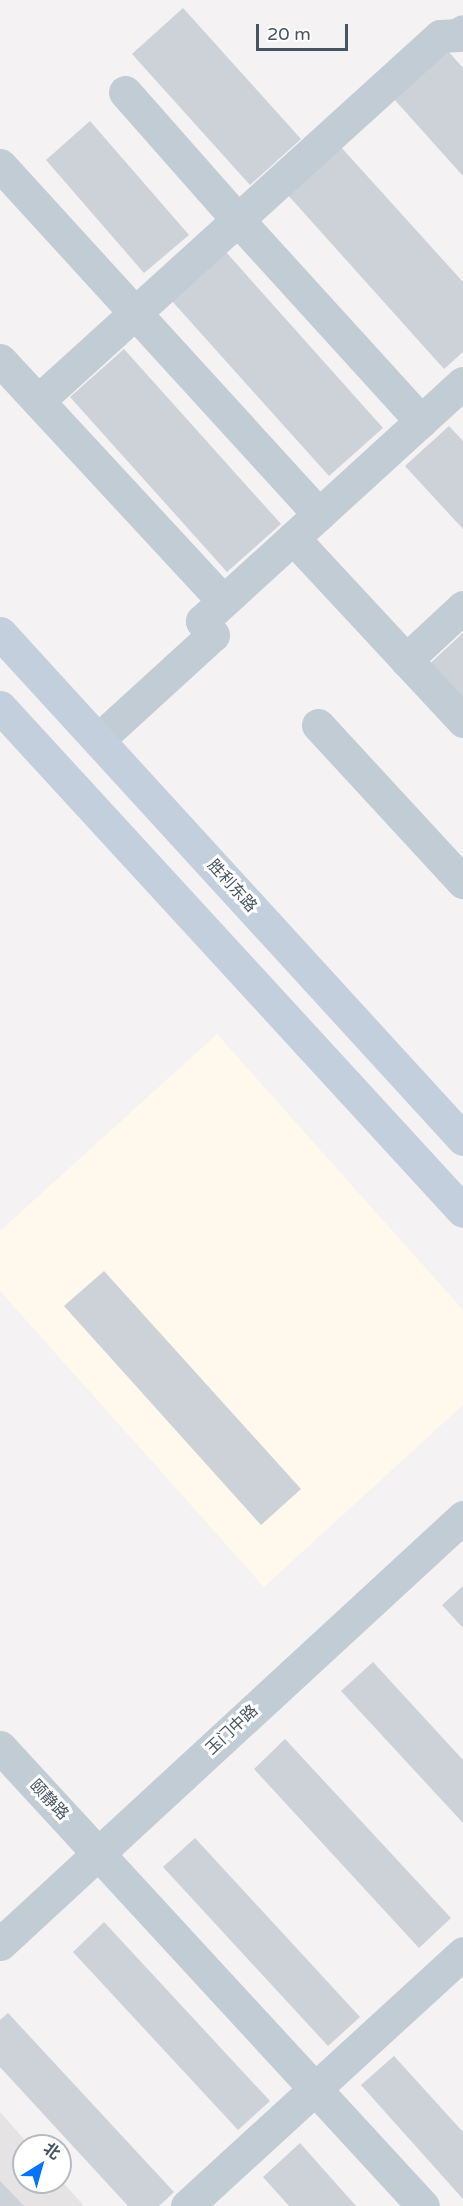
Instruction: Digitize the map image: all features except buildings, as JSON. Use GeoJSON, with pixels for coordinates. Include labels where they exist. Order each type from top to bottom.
{"type":"FeatureCollection","features":[{"type":"Feature","properties":{"kind":"main road","name":"胜利东路"},"geometry":{"type":"LineString","coordinates":[[0,633],[463,1139]]}},
{"type":"Feature","properties":{"kind":"main road"},"geometry":{"type":"LineString","coordinates":[[3,715],[463,1211]]}},
{"type":"Feature","properties":{"kind":"street"},"geometry":{"type":"LineString","coordinates":[[38,401],[440,36],[458,35],[463,31]]}},
{"type":"Feature","properties":{"kind":"street"},"geometry":{"type":"LineString","coordinates":[[125,92],[421,421]]}},
{"type":"Feature","properties":{"kind":"street"},"geometry":{"type":"LineString","coordinates":[[0,165],[320,514]]}},
{"type":"Feature","properties":{"kind":"street"},"geometry":{"type":"LineString","coordinates":[[0,360],[223,601]]}},
{"type":"Feature","properties":{"kind":"street"},"geometry":{"type":"LineString","coordinates":[[99,740],[213,635],[202,621],[463,383]]}},
{"type":"Feature","properties":{"kind":"street"},"geometry":{"type":"LineString","coordinates":[[293,538],[463,721]]}},
{"type":"Feature","properties":{"kind":"street"},"geometry":{"type":"LineString","coordinates":[[406,660],[463,607]]}},
{"type":"Feature","properties":{"kind":"street"},"geometry":{"type":"LineString","coordinates":[[318,725],[463,882]]}},
{"type":"Feature","properties":{"kind":"street","name":"玉门中路"},"geometry":{"type":"LineString","coordinates":[[0,1944],[463,1517]]}},
{"type":"Feature","properties":{"kind":"street","name":"颐静路"},"geometry":{"type":"LineString","coordinates":[[0,1747],[423,2206]]}},
{"type":"Feature","properties":{"kind":"street"},"geometry":{"type":"LineString","coordinates":[[187,2206],[463,1953]]}},
{"type":"Feature","properties":{"kind":"shaded area"},"geometry":{"type":"Polygon","coordinates":[[[217,1034],[463,1310],[463,1405],[264,1587],[0,1291],[0,1231],[217,1034]]]}},
{"type":"Feature","properties":{"kind":"shaded area"},"geometry":{"type":"Polygon","coordinates":[[[0,2112],[19,2134],[12,2134],[12,2194],[72,2192],[84,2206],[0,2206],[0,2112]]]}}]}
